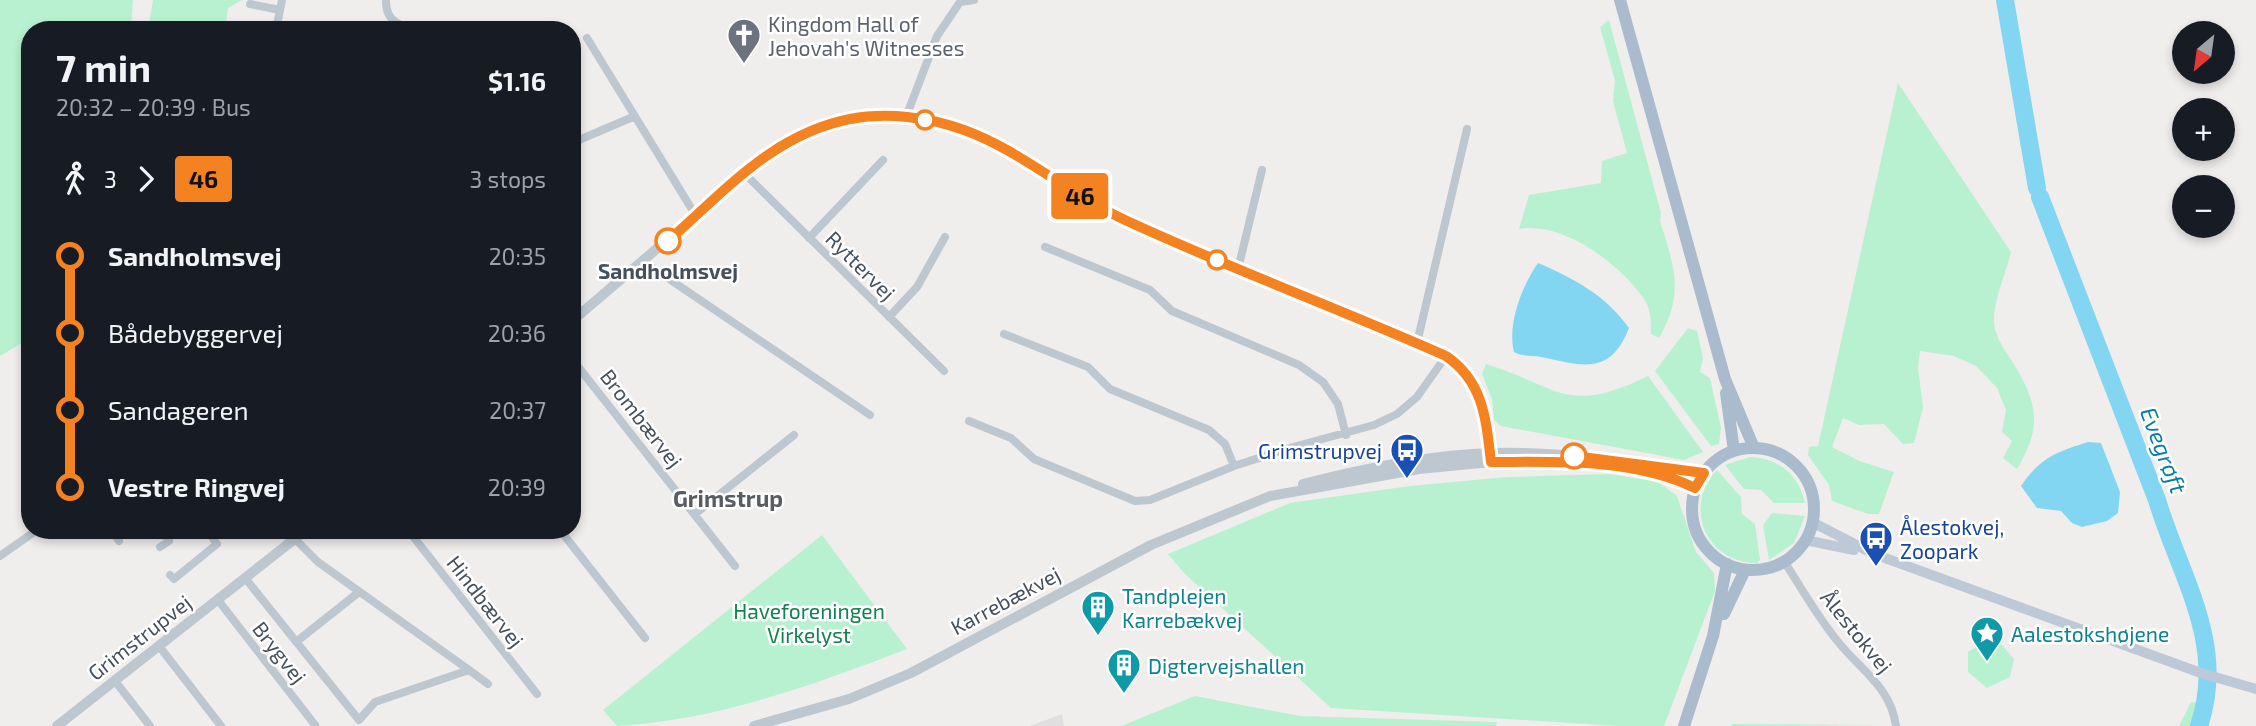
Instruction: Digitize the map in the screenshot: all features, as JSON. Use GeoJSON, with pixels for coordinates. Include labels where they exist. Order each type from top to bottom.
{"type":"FeatureCollection","features":[{"type":"Feature","properties":{"kind":"main road"},"geometry":{"type":"LineString","coordinates":[[1620,0],[1725,379],[1754,448]]}},
{"type":"Feature","properties":{"kind":"main road"},"geometry":{"type":"LineString","coordinates":[[1725,379],[1734,451]]}},
{"type":"Feature","properties":{"kind":"main road"},"geometry":{"type":"LineString","coordinates":[[1754,448],[1780,455],[1801,471],[1812,495],[1812,522],[1805,540],[1784,561],[1765,569],[1745,570],[1727,564],[1706,548],[1694,526],[1692,500],[1695,488],[1712,463],[1734,451],[1754,448]]}},
{"type":"Feature","properties":{"kind":"main road"},"geometry":{"type":"LineString","coordinates":[[1812,522],[1874,554],[2201,673],[2256,689]]}},
{"type":"Feature","properties":{"kind":"main road"},"geometry":{"type":"LineString","coordinates":[[1805,540],[1874,554]]}},
{"type":"Feature","properties":{"kind":"main road"},"geometry":{"type":"LineString","coordinates":[[1684,726],[1713,636],[1727,564]]}},
{"type":"Feature","properties":{"kind":"main road"},"geometry":{"type":"LineString","coordinates":[[1713,636],[1745,570]]}},
{"type":"Feature","properties":{"kind":"street"},"geometry":{"type":"LineString","coordinates":[[278,21],[282,0]]}},
{"type":"Feature","properties":{"kind":"street"},"geometry":{"type":"LineString","coordinates":[[386,0],[388,17],[392,21]]}},
{"type":"Feature","properties":{"kind":"street"},"geometry":{"type":"LineString","coordinates":[[906,117],[937,36],[960,2],[974,0]]}},
{"type":"Feature","properties":{"kind":"street"},"geometry":{"type":"LineString","coordinates":[[250,4],[280,10]]}},
{"type":"Feature","properties":{"kind":"street"},"geometry":{"type":"LineString","coordinates":[[587,38],[696,216]]}},
{"type":"Feature","properties":{"kind":"street"},"geometry":{"type":"LineString","coordinates":[[581,139],[635,116]]}},
{"type":"Feature","properties":{"kind":"street"},"geometry":{"type":"LineString","coordinates":[[581,314],[644,262],[743,172],[794,138],[828,124],[874,116],[906,117],[966,131],[1123,219],[1446,356],[1474,382],[1486,414],[1491,458]]}},
{"type":"Feature","properties":{"kind":"street"},"geometry":{"type":"LineString","coordinates":[[1417,343],[1467,129]]}},
{"type":"Feature","properties":{"kind":"street","name":"Ryttervej"},"geometry":{"type":"LineString","coordinates":[[809,238],[883,160]]}},
{"type":"Feature","properties":{"kind":"street"},"geometry":{"type":"LineString","coordinates":[[1238,269],[1262,170]]}},
{"type":"Feature","properties":{"kind":"street","name":"Ryttervej"},"geometry":{"type":"LineString","coordinates":[[743,172],[944,371]]}},
{"type":"Feature","properties":{"kind":"street","name":"Ryttervej"},"geometry":{"type":"LineString","coordinates":[[889,317],[917,287],[945,237]]}},
{"type":"Feature","properties":{"kind":"street"},"geometry":{"type":"LineString","coordinates":[[1045,247],[1150,290],[1172,311],[1299,365],[1323,382],[1338,404],[1346,435]]}},
{"type":"Feature","properties":{"kind":"street"},"geometry":{"type":"LineString","coordinates":[[644,262],[870,415]]}},
{"type":"Feature","properties":{"kind":"street"},"geometry":{"type":"LineString","coordinates":[[1004,334],[1088,367],[1110,389],[1209,430],[1225,444],[1234,466]]}},
{"type":"Feature","properties":{"kind":"street"},"geometry":{"type":"LineString","coordinates":[[969,421],[1011,438],[1034,459],[1135,501],[1150,500],[1234,466],[1293,447],[1346,435],[1396,414],[1417,397],[1446,356]]}},
{"type":"Feature","properties":{"kind":"street","name":"Brombærvej"},"geometry":{"type":"LineString","coordinates":[[581,370],[735,566]]}},
{"type":"Feature","properties":{"kind":"street"},"geometry":{"type":"LineString","coordinates":[[695,514],[794,435]]}},
{"type":"Feature","properties":{"kind":"street","name":"Karrebækvej"},"geometry":{"type":"LineString","coordinates":[[754,726],[849,699],[911,673],[1151,545],[1270,496],[1343,474],[1423,458],[1588,457],[1704,473]]}},
{"type":"Feature","properties":{"kind":"street","name":"Karrebækvej"},"geometry":{"type":"LineString","coordinates":[[1270,496],[1491,458],[1614,466],[1659,474],[1695,488]]}},
{"type":"Feature","properties":{"kind":"street"},"geometry":{"type":"LineString","coordinates":[[0,556],[24,539]]}},
{"type":"Feature","properties":{"kind":"street"},"geometry":{"type":"LineString","coordinates":[[160,547],[169,541],[167,539]]}},
{"type":"Feature","properties":{"kind":"street"},"geometry":{"type":"LineString","coordinates":[[170,575],[174,579],[217,544],[213,539]]}},
{"type":"Feature","properties":{"kind":"street","name":"Grimstrupvej"},"geometry":{"type":"LineString","coordinates":[[59,725],[293,539]]}},
{"type":"Feature","properties":{"kind":"street","name":"Grimstrupvej"},"geometry":{"type":"LineString","coordinates":[[304,539],[318,562],[488,684]]}},
{"type":"Feature","properties":{"kind":"street","name":"Hindbærvej"},"geometry":{"type":"LineString","coordinates":[[415,539],[537,694]]}},
{"type":"Feature","properties":{"kind":"street"},"geometry":{"type":"LineString","coordinates":[[567,539],[645,638]]}},
{"type":"Feature","properties":{"kind":"street","name":"Ålestokvej"},"geometry":{"type":"LineString","coordinates":[[1784,561],[1838,642],[1887,696],[1894,709],[1896,726]]}},
{"type":"Feature","properties":{"kind":"street"},"geometry":{"type":"LineString","coordinates":[[245,578],[360,723],[375,702],[469,670]]}},
{"type":"Feature","properties":{"kind":"street"},"geometry":{"type":"LineString","coordinates":[[296,642],[359,592]]}},
{"type":"Feature","properties":{"kind":"street","name":"Brygvej"},"geometry":{"type":"LineString","coordinates":[[218,600],[315,725]]}},
{"type":"Feature","properties":{"kind":"street"},"geometry":{"type":"LineString","coordinates":[[159,646],[221,726]]}},
{"type":"Feature","properties":{"kind":"street"},"geometry":{"type":"LineString","coordinates":[[115,681],[150,726]]}},
{"type":"Feature","properties":{"kind":"shaded area"},"geometry":{"type":"Polygon","coordinates":[[[1062,714],[1064,726],[1030,726],[1062,714]]]}},
{"type":"Feature","properties":{"kind":"green space"},"geometry":{"type":"Polygon","coordinates":[[[0,0],[133,0],[132,21],[21,21],[21,343],[0,356],[0,0]]]}},
{"type":"Feature","properties":{"kind":"green space"},"geometry":{"type":"Polygon","coordinates":[[[153,0],[242,0],[228,8],[226,21],[150,21],[153,0]]]}},
{"type":"Feature","properties":{"kind":"green space"},"geometry":{"type":"Polygon","coordinates":[[[1609,20],[1673,266],[1672,307],[1659,338],[1651,334],[1650,313],[1646,302],[1636,288],[1608,261],[1573,239],[1555,232],[1536,228],[1519,229],[1529,195],[1601,183],[1602,161],[1627,153],[1613,101],[1615,81],[1600,27],[1609,20]]]}},
{"type":"Feature","properties":{"kind":"green space"},"geometry":{"type":"Polygon","coordinates":[[[1898,83],[2011,252],[1996,303],[1994,324],[1998,338],[2018,370],[2031,398],[2034,424],[2026,453],[2017,469],[2003,458],[2012,441],[2002,432],[2006,410],[1997,388],[1976,366],[1954,356],[1920,351],[1918,368],[1923,407],[1914,443],[1903,444],[1884,424],[1859,425],[1843,418],[1832,447],[1860,461],[1894,472],[1879,514],[1868,514],[1832,501],[1829,485],[1808,455],[1809,447],[1818,446],[1898,83]]]}},
{"type":"Feature","properties":{"kind":"green space"},"geometry":{"type":"Polygon","coordinates":[[[1688,328],[1697,331],[1703,358],[1700,372],[1710,378],[1721,428],[1719,444],[1711,446],[1655,371],[1688,328]]]}},
{"type":"Feature","properties":{"kind":"green space"},"geometry":{"type":"Polygon","coordinates":[[[1486,364],[1564,394],[1580,396],[1621,388],[1648,376],[1703,452],[1684,460],[1501,426],[1494,420],[1492,399],[1482,374],[1486,364]]]}},
{"type":"Feature","properties":{"kind":"green space"},"geometry":{"type":"Polygon","coordinates":[[[1750,457],[1770,461],[1786,470],[1798,484],[1805,503],[1774,503],[1761,490],[1744,489],[1725,465],[1750,457]]]}},
{"type":"Feature","properties":{"kind":"green space"},"geometry":{"type":"Polygon","coordinates":[[[1717,470],[1741,497],[1742,514],[1755,524],[1760,560],[1757,563],[1739,561],[1724,554],[1705,530],[1701,516],[1701,500],[1717,470]]]}},
{"type":"Feature","properties":{"kind":"green space"},"geometry":{"type":"Polygon","coordinates":[[[1609,474],[1658,482],[1677,496],[1696,552],[1714,573],[1715,591],[1664,726],[1618,726],[1331,708],[1185,574],[1168,554],[1290,503],[1410,486],[1507,477],[1609,474]]]}},
{"type":"Feature","properties":{"kind":"green space"},"geometry":{"type":"Polygon","coordinates":[[[1772,513],[1805,516],[1794,543],[1769,560],[1763,525],[1772,513]]]}},
{"type":"Feature","properties":{"kind":"green space","name":"Haveforeningen Virkelyst"},"geometry":{"type":"Polygon","coordinates":[[[822,535],[907,649],[801,688],[692,716],[617,726],[603,710],[822,535]]]}},
{"type":"Feature","properties":{"kind":"green space"},"geometry":{"type":"Polygon","coordinates":[[[1985,641],[2001,644],[2014,659],[2010,677],[1987,688],[1968,672],[1968,652],[1985,641]]]}},
{"type":"Feature","properties":{"kind":"green space"},"geometry":{"type":"Polygon","coordinates":[[[1195,696],[1300,716],[1497,722],[1496,726],[1121,726],[1195,696]]]}},
{"type":"Feature","properties":{"kind":"green space"},"geometry":{"type":"Polygon","coordinates":[[[2191,702],[2198,703],[2193,726],[2179,726],[2191,702]]]}},
{"type":"Feature","properties":{"kind":"green space"},"geometry":{"type":"Polygon","coordinates":[[[1732,724],[1885,725],[1732,726],[1732,724]]]}},
{"type":"Feature","properties":{"kind":"water"},"geometry":{"type":"Polygon","coordinates":[[[1538,263],[1588,289],[1620,317],[1629,328],[1613,354],[1603,361],[1581,364],[1514,352],[1512,341],[1517,306],[1538,263]]]}},
{"type":"Feature","properties":{"kind":"water"},"geometry":{"type":"Polygon","coordinates":[[[2088,442],[2101,443],[2120,492],[2118,513],[2107,521],[2082,527],[2072,523],[2061,511],[2037,508],[2021,486],[2042,462],[2088,442]]]}},
{"type":"Feature","properties":{"kind":"waterway","name":"Evegrøft"},"geometry":{"type":"LineString","coordinates":[[2005,0],[2037,188]]}},
{"type":"Feature","properties":{"kind":"waterway","name":"Evegrøft"},"geometry":{"type":"LineString","coordinates":[[2040,197],[2197,611],[2207,666],[2206,696],[2199,726]]}},
{"type":"Feature","properties":{"kind":"bus line","name":"46"},"geometry":{"type":"LineString","coordinates":[[668,241],[743,172],[800,135],[828,124],[874,116],[939,122],[992,143],[1123,219],[1446,356],[1474,382],[1486,414],[1491,462],[1574,462],[1614,466],[1659,474],[1695,488],[1704,473],[1574,456]]}},
{"type":"Feature","properties":{"kind":"place","name":"Kingdom Hall of Jehovah's Witnesses"},"geometry":{"type":"Point","coordinates":[744,65]}},
{"type":"Feature","properties":{"kind":"place","name":"Sandholmsvej"},"geometry":{"type":"Point","coordinates":[668,241]}},
{"type":"Feature","properties":{"kind":"place","name":"Grimstrupvej"},"geometry":{"type":"Point","coordinates":[1407,480]}},
{"type":"Feature","properties":{"kind":"place","name":"Ålestokvej, Zoopark"},"geometry":{"type":"Point","coordinates":[1876,568]}},
{"type":"Feature","properties":{"kind":"place","name":"Tandplejen Karrebækvej"},"geometry":{"type":"Point","coordinates":[1098,637]}},
{"type":"Feature","properties":{"kind":"place","name":"Aalestokshøjene"},"geometry":{"type":"Point","coordinates":[1987,663]}},
{"type":"Feature","properties":{"kind":"place","name":"Digtervejshallen"},"geometry":{"type":"Point","coordinates":[1124,695]}},
{"type":"Feature","properties":{"kind":"district","name":"Grimstrup"},"geometry":{"type":"Point","coordinates":[728,498]}}]}
